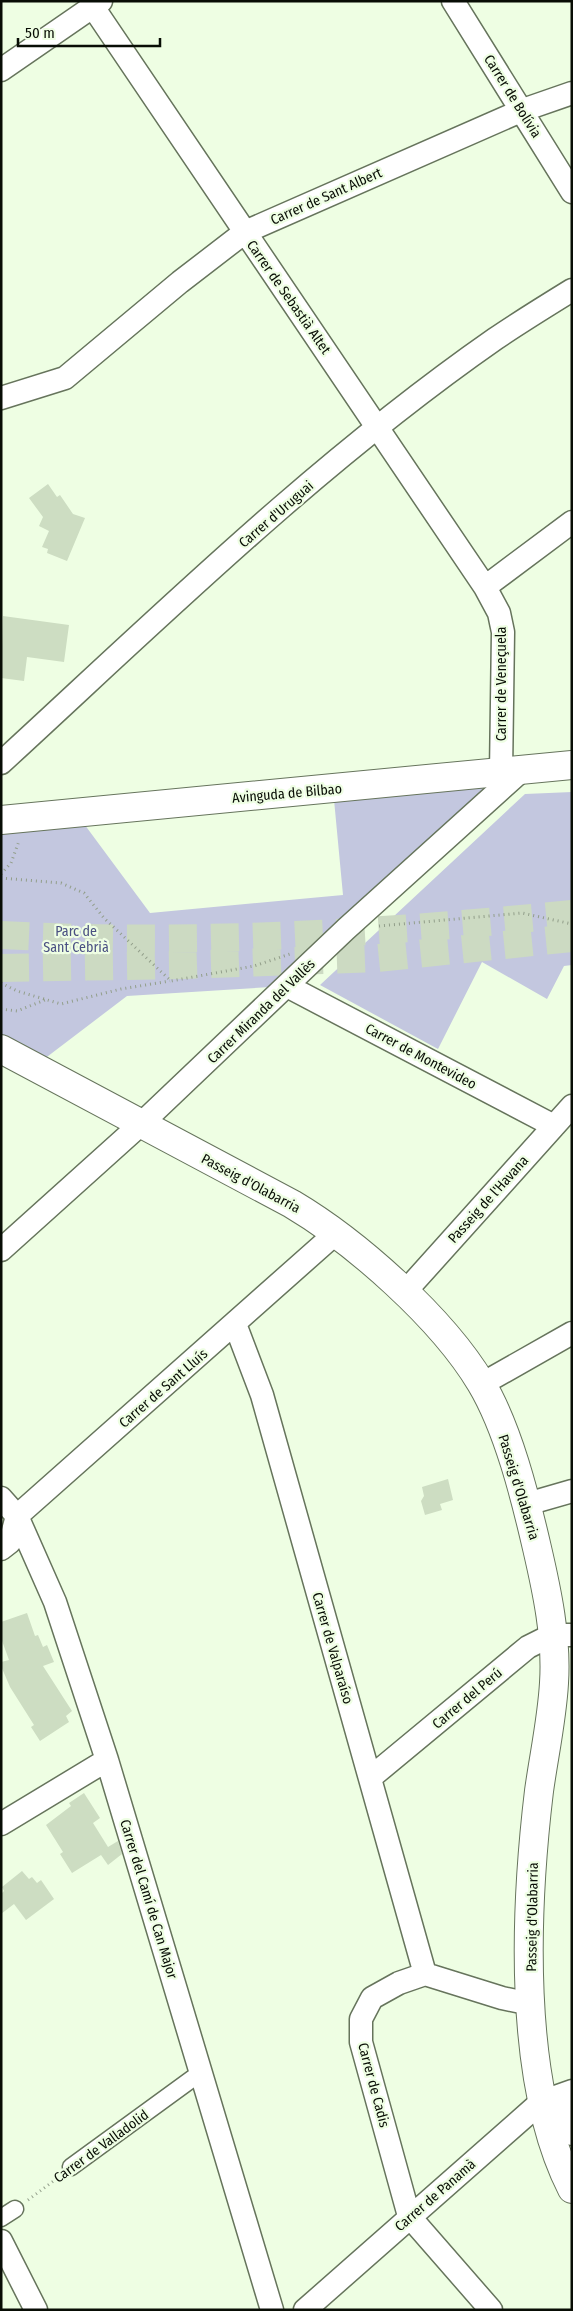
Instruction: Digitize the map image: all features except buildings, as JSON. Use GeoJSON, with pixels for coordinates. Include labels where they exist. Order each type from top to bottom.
{"type":"FeatureCollection","features":[{"type":"Feature","properties":{"kind":"main road","name":"Avinguda de Bilbao"},"geometry":{"type":"LineString","coordinates":[[9,819],[572,765]]}},
{"type":"Feature","properties":{"kind":"main road","name":"Passeig d'Olabarria"},"geometry":{"type":"LineString","coordinates":[[1,1049],[292,1204],[336,1233],[404,1293],[448,1337],[482,1384],[496,1413],[528,1504],[545,1582],[562,1635],[554,1678],[551,1721],[539,1790],[529,1901],[531,2004],[560,2096],[551,2138],[570,2184]]}},
{"type":"Feature","properties":{"kind":"street","name":"Carrer de Bolívia"},"geometry":{"type":"LineString","coordinates":[[453,1],[572,192]]}},
{"type":"Feature","properties":{"kind":"street"},"geometry":{"type":"LineString","coordinates":[[1,70],[97,4]]}},
{"type":"Feature","properties":{"kind":"street","name":"Carrer de Sebastià Altet"},"geometry":{"type":"LineString","coordinates":[[97,4],[245,232],[379,427],[485,588]]}},
{"type":"Feature","properties":{"kind":"street","name":"Carrer de Sant Albert"},"geometry":{"type":"LineString","coordinates":[[1,398],[65,378],[180,282],[245,232],[522,110],[572,93]]}},
{"type":"Feature","properties":{"kind":"street","name":"Carrer d'Uruguai"},"geometry":{"type":"LineString","coordinates":[[1,763],[279,510],[379,427],[495,339],[572,290]]}},
{"type":"Feature","properties":{"kind":"street"},"geometry":{"type":"LineString","coordinates":[[485,588],[572,522]]}},
{"type":"Feature","properties":{"kind":"street","name":"Carrer de Veneçuela"},"geometry":{"type":"LineString","coordinates":[[485,588],[499,613],[503,632],[511,772]]}},
{"type":"Feature","properties":{"kind":"street","name":"Carrer Miranda del Vallès"},"geometry":{"type":"LineString","coordinates":[[1,1250],[141,1124],[511,772]]}},
{"type":"Feature","properties":{"kind":"street","name":"Carrer de Montevideo"},"geometry":{"type":"LineString","coordinates":[[288,986],[554,1126]]}},
{"type":"Feature","properties":{"kind":"street","name":"Passeig de l'Havana"},"geometry":{"type":"LineString","coordinates":[[404,1293],[572,1106]]}},
{"type":"Feature","properties":{"kind":"street","name":"Carrer de Sant Lluís"},"geometry":{"type":"LineString","coordinates":[[17,1516],[336,1233]]}},
{"type":"Feature","properties":{"kind":"street","name":"Carrer de Valparaíso"},"geometry":{"type":"LineString","coordinates":[[235,1324],[262,1395],[425,1974]]}},
{"type":"Feature","properties":{"kind":"street"},"geometry":{"type":"LineString","coordinates":[[482,1384],[572,1333]]}},
{"type":"Feature","properties":{"kind":"street"},"geometry":{"type":"LineString","coordinates":[[528,1504],[572,1491]]}},
{"type":"Feature","properties":{"kind":"street","name":"Carrer del Camí de Can Major"},"geometry":{"type":"LineString","coordinates":[[1,1498],[17,1516],[55,1602],[108,1760],[272,2310]]}},
{"type":"Feature","properties":{"kind":"street"},"geometry":{"type":"LineString","coordinates":[[1,1549],[10,1542],[17,1516]]}},
{"type":"Feature","properties":{"kind":"street","name":"Carrer del Perú"},"geometry":{"type":"LineString","coordinates":[[370,1778],[528,1648],[562,1635]]}},
{"type":"Feature","properties":{"kind":"street"},"geometry":{"type":"LineString","coordinates":[[1,1824],[108,1760]]}},
{"type":"Feature","properties":{"kind":"street"},"geometry":{"type":"LineString","coordinates":[[425,1974],[502,1998],[531,2004]]}},
{"type":"Feature","properties":{"kind":"street","name":"Carrer de Cadis"},"geometry":{"type":"LineString","coordinates":[[425,1974],[399,1983],[372,1998],[361,2019],[361,2042],[409,2216],[492,2310]]}},
{"type":"Feature","properties":{"kind":"street","name":"Carrer de Valladolid"},"geometry":{"type":"LineString","coordinates":[[72,2167],[200,2073]]}},
{"type":"Feature","properties":{"kind":"street","name":"Carrer de Panamà"},"geometry":{"type":"LineString","coordinates":[[305,2310],[409,2216],[560,2096]]}},
{"type":"Feature","properties":{"kind":"street","name":"Passeig d'Olabarria"},"geometry":{"type":"LineString","coordinates":[[560,2096],[572,2134]]}},
{"type":"Feature","properties":{"kind":"street"},"geometry":{"type":"LineString","coordinates":[[1,2241],[36,2310]]}},
{"type":"Feature","properties":{"kind":"path"},"geometry":{"type":"LineString","coordinates":[[1,876],[11,863],[19,841],[9,819]]}},
{"type":"Feature","properties":{"kind":"path"},"geometry":{"type":"LineString","coordinates":[[1,876],[61,883],[84,893],[104,918],[171,981]]}},
{"type":"Feature","properties":{"kind":"path"},"geometry":{"type":"LineString","coordinates":[[346,929],[522,913],[572,924]]}},
{"type":"Feature","properties":{"kind":"path"},"geometry":{"type":"LineString","coordinates":[[1,983],[61,1004],[121,989],[254,966],[289,953],[299,956],[308,966]]}},
{"type":"Feature","properties":{"kind":"path"},"geometry":{"type":"LineString","coordinates":[[1,1009],[18,1011],[46,1000]]}},
{"type":"Feature","properties":{"kind":"path","name":"Carrer de Valladolid"},"geometry":{"type":"LineString","coordinates":[[8,2214],[72,2167]]}},
{"type":"Feature","properties":{"kind":"green space","name":"Parc de Sant Cebrià"},"geometry":{"type":"Polygon","coordinates":[[[510,772],[287,986],[127,996],[35,1066],[1,1049],[1,821],[76,813],[150,913],[343,895],[333,789],[510,772]]]}},
{"type":"Feature","properties":{"kind":"green space"},"geometry":{"type":"Polygon","coordinates":[[[572,792],[572,965],[564,966],[547,999],[482,962],[438,1049],[320,985],[525,794],[572,792]]]}},
{"type":"Feature","properties":{"kind":"tunnel"},"geometry":{"type":"LineString","coordinates":[[1,935],[144,939],[216,938],[358,932],[572,914]]}},
{"type":"Feature","properties":{"kind":"tunnel"},"geometry":{"type":"LineString","coordinates":[[1,968],[184,965],[377,958],[572,938]]}}]}
